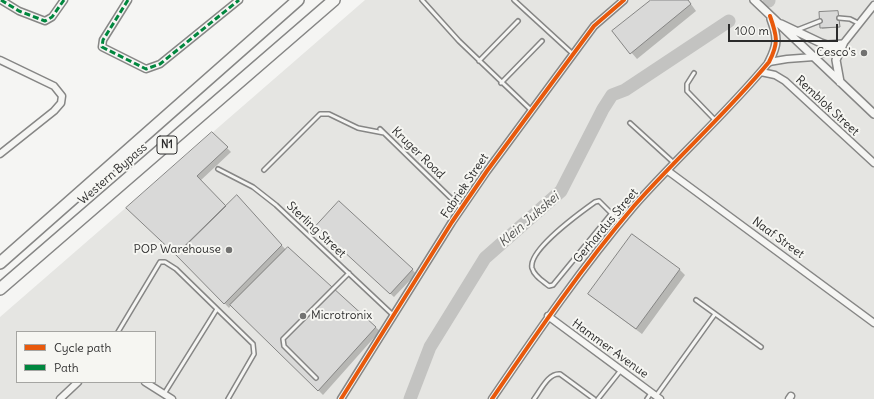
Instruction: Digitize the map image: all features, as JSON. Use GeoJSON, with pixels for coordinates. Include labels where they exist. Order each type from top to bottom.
{"type":"FeatureCollection","features":[{"type":"Feature","properties":{"kind":"highway","name":"Western Bypass"},"geometry":{"type":"LineString","coordinates":[[0,263],[298,0]]}},
{"type":"Feature","properties":{"kind":"highway","name":"Western Bypass"},"geometry":{"type":"LineString","coordinates":[[0,289],[334,0]]}},
{"type":"Feature","properties":{"kind":"street"},"geometry":{"type":"LineString","coordinates":[[1,0],[19,11],[45,21],[52,17],[64,0]]}},
{"type":"Feature","properties":{"kind":"street"},"geometry":{"type":"LineString","coordinates":[[128,0],[103,40],[102,46],[146,69],[160,64],[239,0]]}},
{"type":"Feature","properties":{"kind":"street","name":"Fabriek Street"},"geometry":{"type":"LineString","coordinates":[[341,399],[461,208],[531,110],[594,26],[624,0]]}},
{"type":"Feature","properties":{"kind":"street"},"geometry":{"type":"LineString","coordinates":[[754,0],[874,114]]}},
{"type":"Feature","properties":{"kind":"street"},"geometry":{"type":"LineString","coordinates":[[840,83],[836,60],[843,44],[874,5]]}},
{"type":"Feature","properties":{"kind":"street"},"geometry":{"type":"LineString","coordinates":[[772,18],[827,45],[843,44]]}},
{"type":"Feature","properties":{"kind":"street"},"geometry":{"type":"LineString","coordinates":[[769,62],[774,52],[777,37],[772,18]]}},
{"type":"Feature","properties":{"kind":"street"},"geometry":{"type":"LineString","coordinates":[[769,62],[814,57],[843,44]]}},
{"type":"Feature","properties":{"kind":"street","name":"Gerhardus Street"},"geometry":{"type":"LineString","coordinates":[[492,399],[548,316],[590,260],[668,171],[769,62]]}},
{"type":"Feature","properties":{"kind":"street"},"geometry":{"type":"LineString","coordinates":[[0,154],[58,106],[62,96],[54,86],[1,63]]}},
{"type":"Feature","properties":{"kind":"street","name":"Remblok Street"},"geometry":{"type":"LineString","coordinates":[[761,72],[775,75],[785,81],[874,163]]}},
{"type":"Feature","properties":{"kind":"street","name":"Naaf Street"},"geometry":{"type":"LineString","coordinates":[[668,171],[874,323]]}},
{"type":"Feature","properties":{"kind":"street","name":"Hammer Avenue"},"geometry":{"type":"LineString","coordinates":[[548,316],[656,396]]}},
{"type":"Feature","properties":{"kind":"street"},"geometry":{"type":"LineString","coordinates":[[60,399],[77,383]]}},
{"type":"Feature","properties":{"kind":"street"},"geometry":{"type":"LineString","coordinates":[[147,383],[172,399]]}},
{"type":"Feature","properties":{"kind":"lane"},"geometry":{"type":"LineString","coordinates":[[422,0],[439,20],[479,61],[531,110]]}},
{"type":"Feature","properties":{"kind":"lane"},"geometry":{"type":"LineString","coordinates":[[514,0],[573,54]]}},
{"type":"Feature","properties":{"kind":"lane"},"geometry":{"type":"LineString","coordinates":[[839,18],[850,19],[860,24]]}},
{"type":"Feature","properties":{"kind":"lane"},"geometry":{"type":"LineString","coordinates":[[479,61],[518,21]]}},
{"type":"Feature","properties":{"kind":"lane"},"geometry":{"type":"LineString","coordinates":[[796,31],[820,21]]}},
{"type":"Feature","properties":{"kind":"lane"},"geometry":{"type":"LineString","coordinates":[[502,83],[542,41]]}},
{"type":"Feature","properties":{"kind":"lane"},"geometry":{"type":"LineString","coordinates":[[694,73],[687,84],[687,91],[715,120]]}},
{"type":"Feature","properties":{"kind":"lane"},"geometry":{"type":"LineString","coordinates":[[264,170],[320,114],[329,114],[358,128],[384,133]]}},
{"type":"Feature","properties":{"kind":"lane"},"geometry":{"type":"LineString","coordinates":[[630,122],[675,164]]}},
{"type":"Feature","properties":{"kind":"lane","name":"Kruger Road"},"geometry":{"type":"LineString","coordinates":[[380,129],[461,208]]}},
{"type":"Feature","properties":{"kind":"lane","name":"Sterling Street"},"geometry":{"type":"LineString","coordinates":[[218,169],[253,187],[276,205],[394,316]]}},
{"type":"Feature","properties":{"kind":"lane"},"geometry":{"type":"LineString","coordinates":[[612,213],[553,284],[549,286],[536,275],[532,268],[534,258],[542,245],[597,201],[604,204],[621,223]]}},
{"type":"Feature","properties":{"kind":"lane"},"geometry":{"type":"LineString","coordinates":[[119,331],[162,262],[176,269],[253,344],[255,349],[252,359],[228,399]]}},
{"type":"Feature","properties":{"kind":"lane"},"geometry":{"type":"LineString","coordinates":[[316,378],[284,346],[283,339],[349,273]]}},
{"type":"Feature","properties":{"kind":"lane"},"geometry":{"type":"LineString","coordinates":[[696,300],[760,347]]}},
{"type":"Feature","properties":{"kind":"lane"},"geometry":{"type":"LineString","coordinates":[[164,394],[218,309]]}},
{"type":"Feature","properties":{"kind":"lane"},"geometry":{"type":"LineString","coordinates":[[647,399],[656,396],[715,314]]}},
{"type":"Feature","properties":{"kind":"lane"},"geometry":{"type":"LineString","coordinates":[[598,399],[621,370]]}},
{"type":"Feature","properties":{"kind":"lane"},"geometry":{"type":"LineString","coordinates":[[534,399],[550,376],[555,374],[560,374],[594,399]]}},
{"type":"Feature","properties":{"kind":"shaded area"},"geometry":{"type":"Polygon","coordinates":[[[365,0],[874,0],[874,399],[0,399],[0,317],[365,0]]]}},
{"type":"Feature","properties":{"kind":"building"},"geometry":{"type":"Polygon","coordinates":[[[651,0],[688,0],[691,4],[630,54],[612,31],[651,0]]]}},
{"type":"Feature","properties":{"kind":"building"},"geometry":{"type":"Polygon","coordinates":[[[838,11],[840,27],[820,28],[819,12],[838,11]]]}},
{"type":"Feature","properties":{"kind":"building"},"geometry":{"type":"Polygon","coordinates":[[[212,132],[228,147],[197,176],[226,206],[176,255],[126,208],[212,132]]]}},
{"type":"Feature","properties":{"kind":"building","name":"POP Warehouse"},"geometry":{"type":"Polygon","coordinates":[[[237,195],[282,245],[224,304],[176,255],[237,195]]]}},
{"type":"Feature","properties":{"kind":"building"},"geometry":{"type":"Polygon","coordinates":[[[339,201],[413,269],[390,294],[316,226],[339,201]]]}},
{"type":"Feature","properties":{"kind":"building"},"geometry":{"type":"Polygon","coordinates":[[[632,234],[680,269],[636,329],[588,294],[632,234]]]}},
{"type":"Feature","properties":{"kind":"building","name":"Microtronix"},"geometry":{"type":"Polygon","coordinates":[[[288,247],[376,327],[318,391],[230,305],[288,247]]]}},
{"type":"Feature","properties":{"kind":"waterway","name":"Klein Jukskei"},"geometry":{"type":"LineString","coordinates":[[410,399],[430,347],[485,258],[561,191],[603,109],[612,95],[625,90],[729,21]]}},
{"type":"Feature","properties":{"kind":"marked path"},"geometry":{"type":"LineString","coordinates":[[1,0],[19,11],[45,21],[52,17],[64,0]]}},
{"type":"Feature","properties":{"kind":"marked path"},"geometry":{"type":"LineString","coordinates":[[128,0],[103,40],[102,47],[146,69],[160,64],[239,0]]}},
{"type":"Feature","properties":{"kind":"cycle path"},"geometry":{"type":"LineString","coordinates":[[341,399],[452,222],[487,171],[594,26],[624,0]]}},
{"type":"Feature","properties":{"kind":"cycle path"},"geometry":{"type":"LineString","coordinates":[[492,399],[560,301],[615,229],[650,188],[736,99],[769,62],[776,44],[770,16]]}},
{"type":"Feature","properties":{"kind":"place","name":"Cesco's"},"geometry":{"type":"Point","coordinates":[864,53]}},
{"type":"Feature","properties":{"kind":"place","name":"POP Warehouse"},"geometry":{"type":"Point","coordinates":[229,250]}},
{"type":"Feature","properties":{"kind":"place","name":"Microtronix"},"geometry":{"type":"Point","coordinates":[303,316]}}]}
